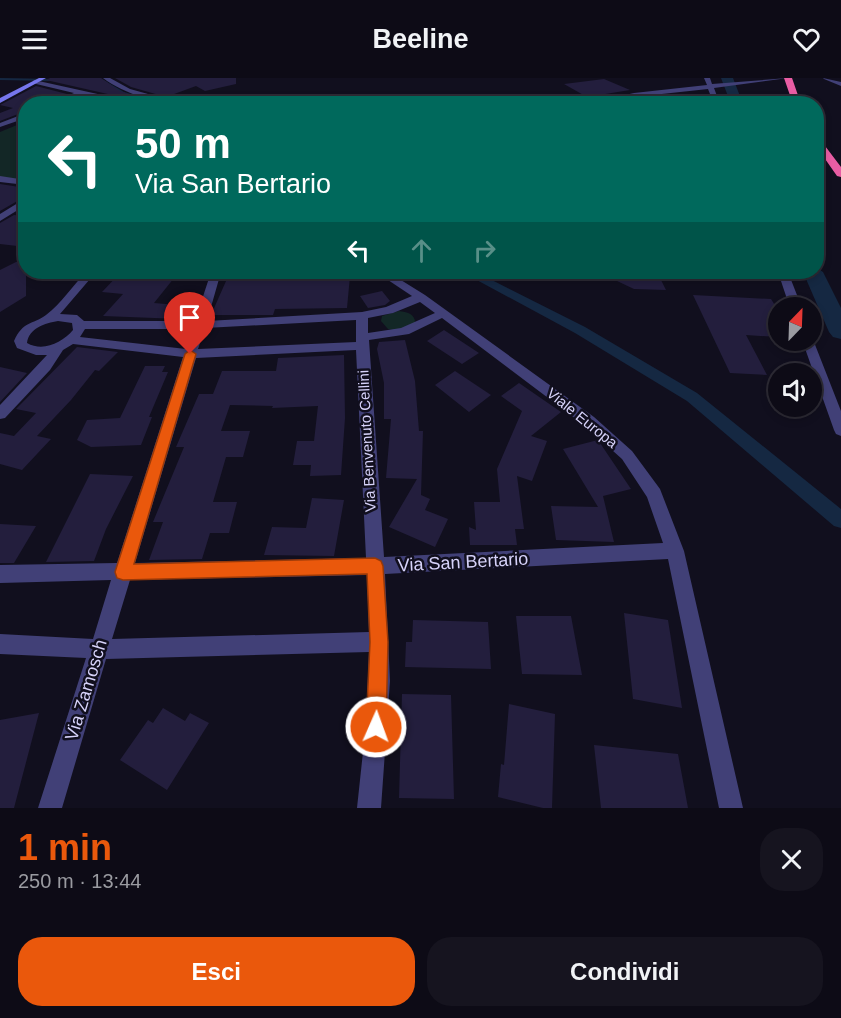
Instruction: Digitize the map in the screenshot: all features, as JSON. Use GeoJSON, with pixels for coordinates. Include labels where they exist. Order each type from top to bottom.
{"type":"FeatureCollection","features":[{"type":"Feature","properties":{"kind":"highway"},"geometry":{"type":"LineString","coordinates":[[787,79],[794,96]]}},
{"type":"Feature","properties":{"kind":"highway"},"geometry":{"type":"LineString","coordinates":[[824,151],[841,174]]}},
{"type":"Feature","properties":{"kind":"main road"},"geometry":{"type":"LineString","coordinates":[[0,101],[39,80]]}},
{"type":"Feature","properties":{"kind":"street"},"geometry":{"type":"LineString","coordinates":[[106,78],[128,90],[151,96]]}},
{"type":"Feature","properties":{"kind":"street"},"geometry":{"type":"LineString","coordinates":[[707,78],[715,96]]}},
{"type":"Feature","properties":{"kind":"street"},"geometry":{"type":"LineString","coordinates":[[760,78],[770,80]]}},
{"type":"Feature","properties":{"kind":"street"},"geometry":{"type":"LineString","coordinates":[[826,78],[841,84]]}},
{"type":"Feature","properties":{"kind":"street"},"geometry":{"type":"LineString","coordinates":[[629,96],[752,80],[787,79]]}},
{"type":"Feature","properties":{"kind":"street"},"geometry":{"type":"LineString","coordinates":[[39,80],[99,96]]}},
{"type":"Feature","properties":{"kind":"street"},"geometry":{"type":"LineString","coordinates":[[72,96],[82,92]]}},
{"type":"Feature","properties":{"kind":"street"},"geometry":{"type":"LineString","coordinates":[[0,125],[18,118]]}},
{"type":"Feature","properties":{"kind":"street"},"geometry":{"type":"LineString","coordinates":[[0,120],[8,122]]}},
{"type":"Feature","properties":{"kind":"street"},"geometry":{"type":"LineString","coordinates":[[0,179],[18,182]]}},
{"type":"Feature","properties":{"kind":"street"},"geometry":{"type":"LineString","coordinates":[[0,218],[18,206]]}},
{"type":"Feature","properties":{"kind":"street"},"geometry":{"type":"LineString","coordinates":[[85,279],[50,318],[26,330],[20,341],[21,345],[32,351],[65,343],[190,354],[363,341],[415,329],[443,313]]}},
{"type":"Feature","properties":{"kind":"street","name":"Via Zamosch"},"geometry":{"type":"LineString","coordinates":[[50,808],[214,279]]}},
{"type":"Feature","properties":{"kind":"street","name":"Viale Europa"},"geometry":{"type":"LineString","coordinates":[[392,279],[421,297],[590,421],[627,455],[654,494],[675,550],[731,808]]}},
{"type":"Feature","properties":{"kind":"street"},"geometry":{"type":"LineString","coordinates":[[786,279],[792,297]]}},
{"type":"Feature","properties":{"kind":"street"},"geometry":{"type":"LineString","coordinates":[[50,318],[73,318],[80,325],[199,325],[362,316],[389,310],[421,297]]}},
{"type":"Feature","properties":{"kind":"street","name":"Via Benvenuto Cellini"},"geometry":{"type":"LineString","coordinates":[[362,316],[379,642],[375,748],[369,808]]}},
{"type":"Feature","properties":{"kind":"street"},"geometry":{"type":"LineString","coordinates":[[0,414],[79,330],[80,325]]}},
{"type":"Feature","properties":{"kind":"street"},"geometry":{"type":"LineString","coordinates":[[812,351],[841,430]]}},
{"type":"Feature","properties":{"kind":"street","name":"Via San Bertario"},"geometry":{"type":"LineString","coordinates":[[0,574],[375,566],[675,550]]}},
{"type":"Feature","properties":{"kind":"street"},"geometry":{"type":"LineString","coordinates":[[0,644],[99,649],[379,642]]}},
{"type":"Feature","properties":{"kind":"green space"},"geometry":{"type":"Polygon","coordinates":[[[18,125],[18,181],[0,178],[0,132],[18,125]]]}},
{"type":"Feature","properties":{"kind":"green space"},"geometry":{"type":"Polygon","coordinates":[[[399,311],[412,316],[415,324],[398,331],[388,329],[381,321],[382,316],[399,311]]]}},
{"type":"Feature","properties":{"kind":"building"},"geometry":{"type":"Polygon","coordinates":[[[50,78],[101,78],[120,91],[135,96],[116,96],[46,80],[50,78]]]}},
{"type":"Feature","properties":{"kind":"building"},"geometry":{"type":"Polygon","coordinates":[[[115,78],[236,78],[236,84],[205,91],[196,86],[169,96],[131,87],[115,78]]]}},
{"type":"Feature","properties":{"kind":"building"},"geometry":{"type":"Polygon","coordinates":[[[604,79],[630,90],[585,96],[564,84],[604,79]]]}},
{"type":"Feature","properties":{"kind":"building"},"geometry":{"type":"Polygon","coordinates":[[[36,86],[67,94],[63,96],[18,96],[18,114],[0,121],[0,113],[13,108],[0,105],[36,86]]]}},
{"type":"Feature","properties":{"kind":"building"},"geometry":{"type":"Polygon","coordinates":[[[0,184],[18,187],[18,201],[0,211],[0,184]]]}},
{"type":"Feature","properties":{"kind":"building"},"geometry":{"type":"Polygon","coordinates":[[[14,215],[18,215],[18,246],[0,244],[0,223],[14,215]]]}},
{"type":"Feature","properties":{"kind":"building"},"geometry":{"type":"Polygon","coordinates":[[[18,261],[18,279],[26,279],[26,296],[0,312],[0,270],[18,261]]]}},
{"type":"Feature","properties":{"kind":"building"},"geometry":{"type":"Polygon","coordinates":[[[114,279],[173,279],[154,303],[189,306],[180,319],[103,316],[123,294],[102,292],[114,279]]]}},
{"type":"Feature","properties":{"kind":"building"},"geometry":{"type":"Polygon","coordinates":[[[227,279],[350,279],[347,308],[275,309],[273,315],[211,315],[227,279]]]}},
{"type":"Feature","properties":{"kind":"building"},"geometry":{"type":"Polygon","coordinates":[[[613,279],[660,279],[666,290],[634,289],[613,279]]]}},
{"type":"Feature","properties":{"kind":"building"},"geometry":{"type":"Polygon","coordinates":[[[382,291],[390,301],[385,305],[368,308],[360,296],[382,291]]]}},
{"type":"Feature","properties":{"kind":"building"},"geometry":{"type":"Polygon","coordinates":[[[693,295],[768,299],[768,336],[746,335],[767,375],[730,373],[693,295]]]}},
{"type":"Feature","properties":{"kind":"building"},"geometry":{"type":"Polygon","coordinates":[[[444,330],[479,353],[462,364],[427,341],[444,330]]]}},
{"type":"Feature","properties":{"kind":"building"},"geometry":{"type":"Polygon","coordinates":[[[405,340],[415,381],[419,431],[423,431],[421,495],[430,499],[425,510],[448,519],[435,547],[389,527],[417,479],[386,478],[391,419],[384,419],[384,383],[377,349],[379,342],[405,340]]]}},
{"type":"Feature","properties":{"kind":"building"},"geometry":{"type":"Polygon","coordinates":[[[77,347],[118,352],[99,371],[95,370],[37,436],[51,439],[22,470],[0,464],[0,433],[14,436],[36,413],[16,409],[77,347]]]}},
{"type":"Feature","properties":{"kind":"building"},"geometry":{"type":"Polygon","coordinates":[[[344,355],[345,418],[341,475],[310,476],[311,465],[293,465],[297,441],[314,441],[318,406],[272,408],[273,406],[230,405],[221,431],[250,431],[243,457],[226,457],[213,502],[237,502],[229,533],[210,533],[202,559],[149,560],[163,522],[153,522],[184,447],[176,447],[199,394],[213,394],[222,371],[276,371],[278,358],[344,355]]]}},
{"type":"Feature","properties":{"kind":"building"},"geometry":{"type":"Polygon","coordinates":[[[145,366],[165,366],[162,372],[168,372],[149,417],[152,417],[141,445],[91,447],[77,440],[87,420],[120,418],[145,366]]]}},
{"type":"Feature","properties":{"kind":"building"},"geometry":{"type":"Polygon","coordinates":[[[0,367],[27,373],[0,402],[0,367]]]}},
{"type":"Feature","properties":{"kind":"building"},"geometry":{"type":"Polygon","coordinates":[[[455,371],[491,395],[469,412],[435,385],[455,371]]]}},
{"type":"Feature","properties":{"kind":"building"},"geometry":{"type":"Polygon","coordinates":[[[519,383],[561,412],[531,436],[547,441],[532,481],[517,476],[524,529],[515,529],[517,545],[470,545],[469,527],[476,530],[474,502],[500,502],[497,469],[522,411],[501,396],[519,383]]]}},
{"type":"Feature","properties":{"kind":"building"},"geometry":{"type":"Polygon","coordinates":[[[598,440],[631,489],[603,496],[614,542],[556,540],[551,506],[598,507],[563,449],[598,440]]]}},
{"type":"Feature","properties":{"kind":"building"},"geometry":{"type":"Polygon","coordinates":[[[90,474],[133,476],[106,529],[94,561],[46,562],[90,474]]]}},
{"type":"Feature","properties":{"kind":"building"},"geometry":{"type":"Polygon","coordinates":[[[312,498],[344,500],[334,556],[264,555],[272,527],[306,528],[312,498]]]}},
{"type":"Feature","properties":{"kind":"building"},"geometry":{"type":"Polygon","coordinates":[[[0,524],[36,526],[14,563],[0,563],[0,524]]]}},
{"type":"Feature","properties":{"kind":"building"},"geometry":{"type":"Polygon","coordinates":[[[624,613],[668,620],[682,708],[633,699],[624,613]]]}},
{"type":"Feature","properties":{"kind":"building"},"geometry":{"type":"Polygon","coordinates":[[[516,616],[571,616],[582,675],[522,674],[516,616]]]}},
{"type":"Feature","properties":{"kind":"building"},"geometry":{"type":"Polygon","coordinates":[[[413,620],[488,622],[491,669],[405,667],[406,642],[412,642],[413,620]]]}},
{"type":"Feature","properties":{"kind":"building"},"geometry":{"type":"Polygon","coordinates":[[[402,694],[451,695],[454,799],[399,798],[402,694]]]}},
{"type":"Feature","properties":{"kind":"building"},"geometry":{"type":"Polygon","coordinates":[[[509,704],[555,714],[552,808],[498,797],[501,764],[504,765],[509,704]]]}},
{"type":"Feature","properties":{"kind":"building"},"geometry":{"type":"Polygon","coordinates":[[[163,708],[185,721],[190,713],[209,723],[167,790],[120,760],[148,720],[153,723],[163,708]]]}},
{"type":"Feature","properties":{"kind":"building"},"geometry":{"type":"Polygon","coordinates":[[[39,713],[14,808],[0,808],[0,720],[39,713]]]}},
{"type":"Feature","properties":{"kind":"building"},"geometry":{"type":"Polygon","coordinates":[[[594,745],[678,754],[688,808],[601,808],[594,745]]]}},
{"type":"Feature","properties":{"kind":"waterway"},"geometry":{"type":"LineString","coordinates":[[95,78],[122,93],[133,96]]}},
{"type":"Feature","properties":{"kind":"waterway"},"geometry":{"type":"LineString","coordinates":[[727,78],[734,96]]}},
{"type":"Feature","properties":{"kind":"waterway"},"geometry":{"type":"LineString","coordinates":[[0,79],[51,80]]}},
{"type":"Feature","properties":{"kind":"waterway"},"geometry":{"type":"LineString","coordinates":[[482,279],[580,330],[692,397],[841,520]]}},
{"type":"Feature","properties":{"kind":"waterway"},"geometry":{"type":"LineString","coordinates":[[816,279],[841,332]]}},
{"type":"Feature","properties":{"kind":"route"},"geometry":{"type":"LineString","coordinates":[[190,354],[123,572],[375,566],[379,642],[376,727]]}}]}
